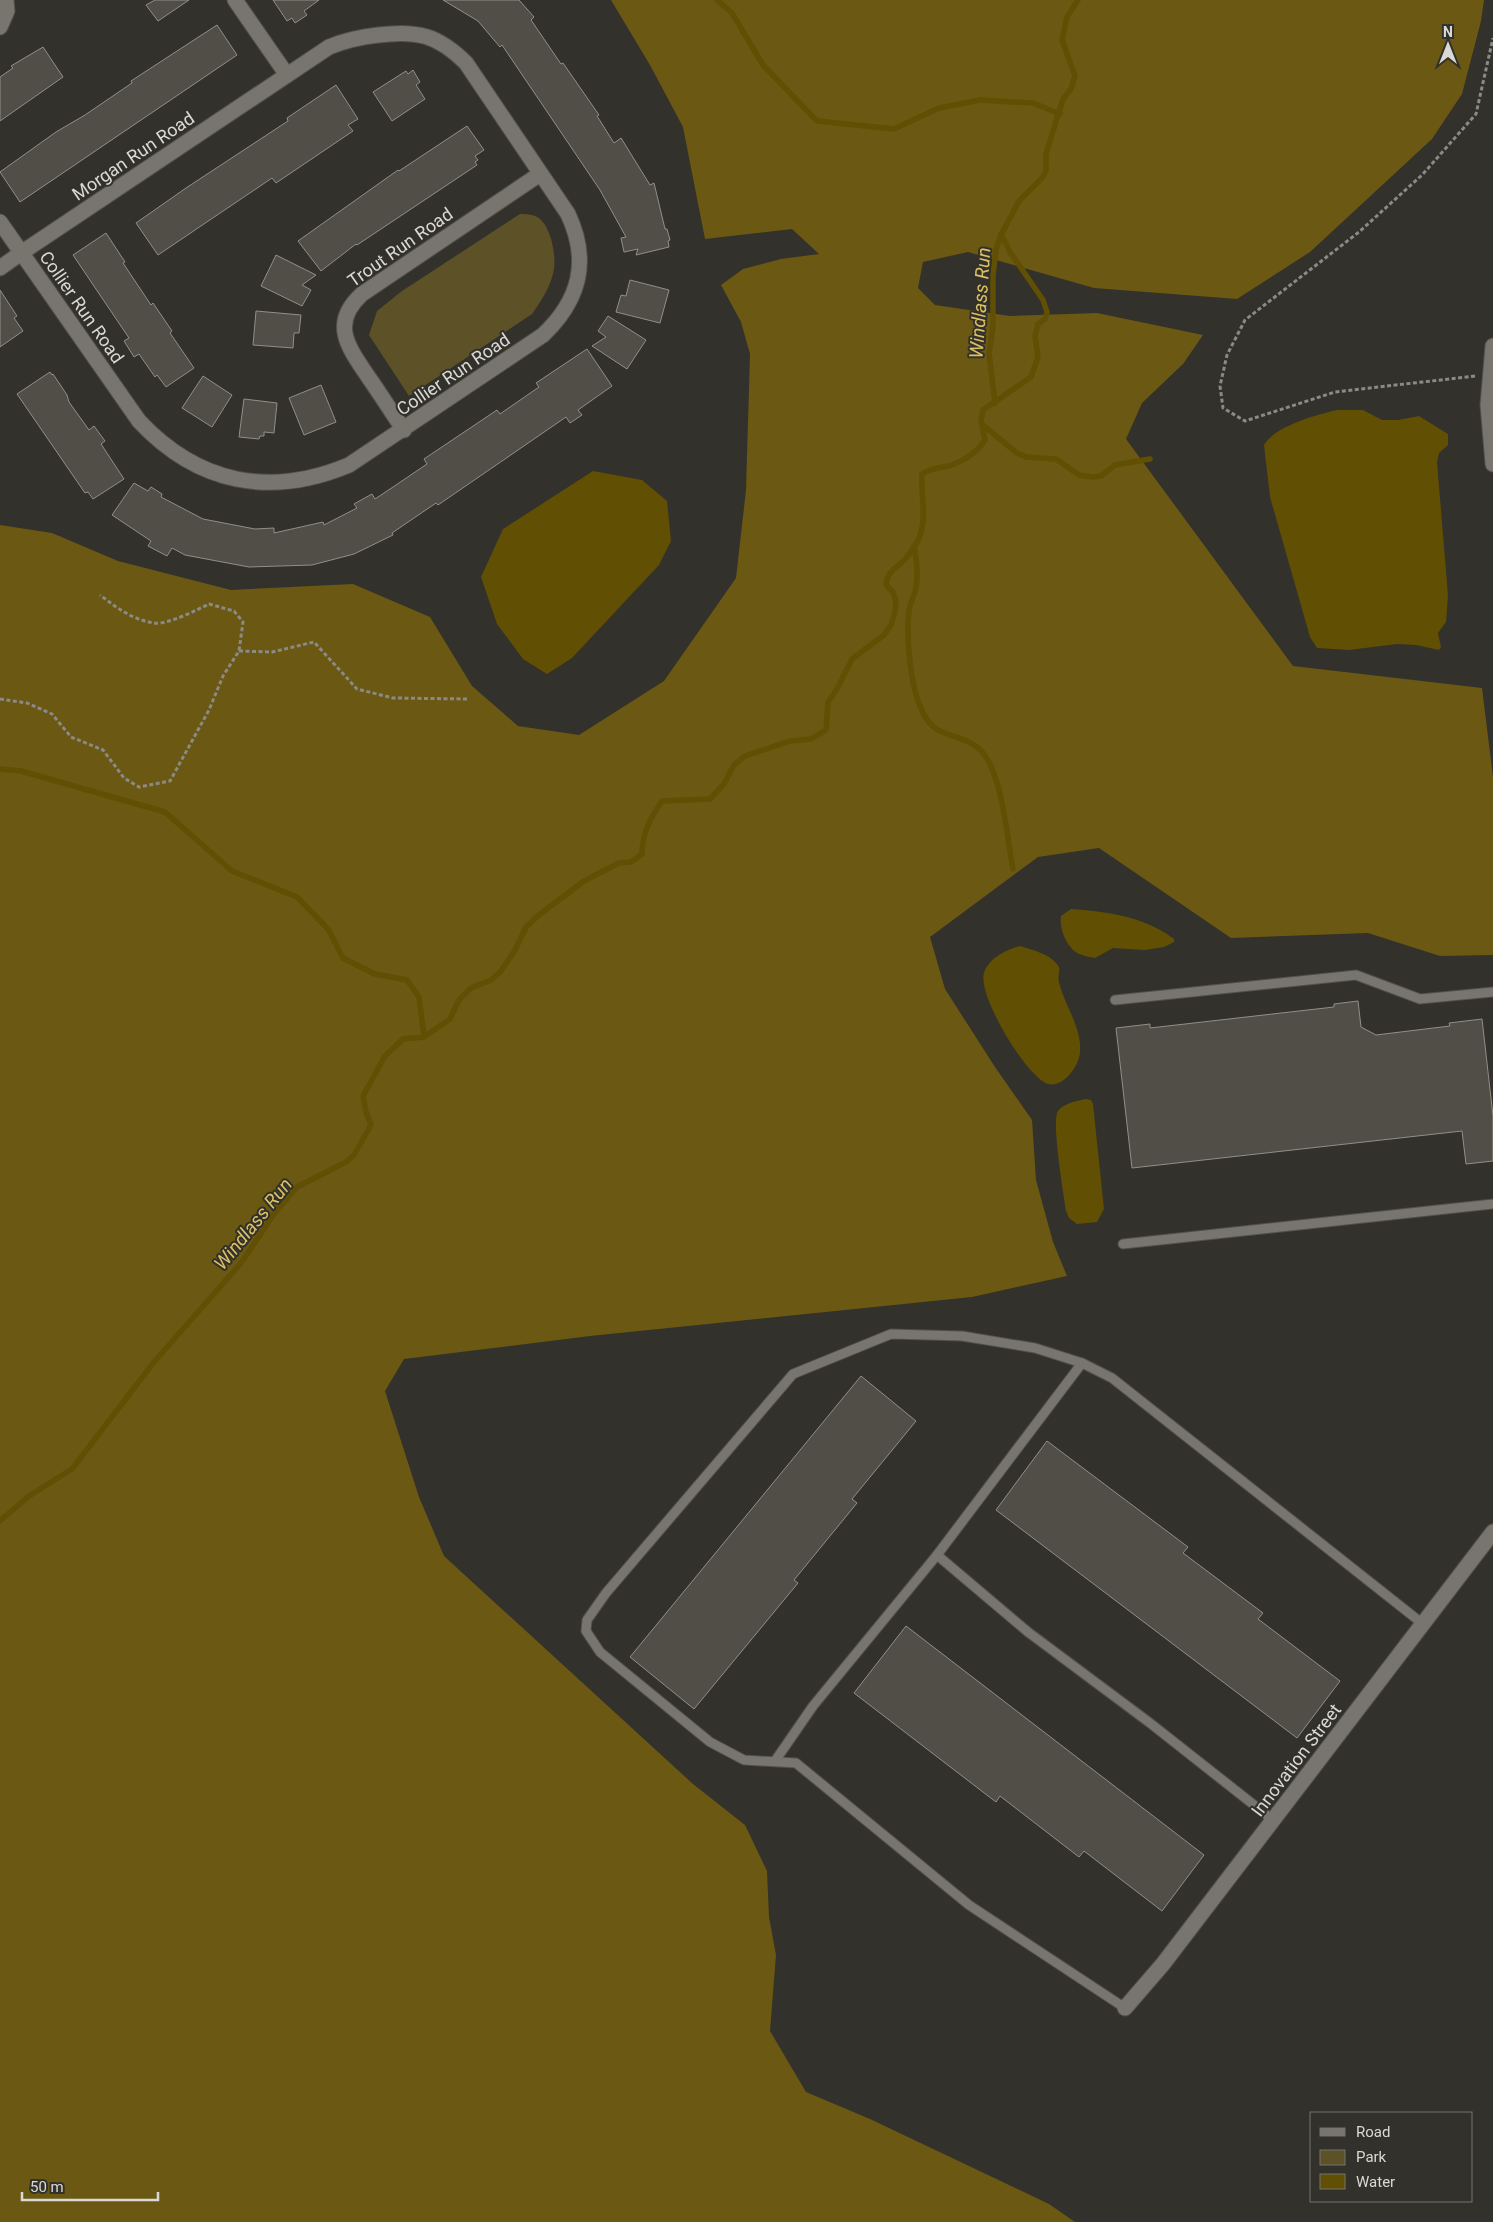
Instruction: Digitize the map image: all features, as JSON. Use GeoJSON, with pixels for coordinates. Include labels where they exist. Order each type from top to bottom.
{"type":"FeatureCollection","features":[{"type":"Feature","properties":{"kind":"street"},"geometry":{"type":"LineString","coordinates":[[0,27],[7,11],[6,0]]}},
{"type":"Feature","properties":{"kind":"street"},"geometry":{"type":"LineString","coordinates":[[235,0],[287,75]]}},
{"type":"Feature","properties":{"kind":"street","name":"Collier Run Road"},"geometry":{"type":"LineString","coordinates":[[0,222],[139,421],[166,448],[199,468],[224,477],[250,482],[276,484],[303,480],[349,465],[404,430],[543,335],[558,321],[569,305],[579,273],[578,240],[568,214],[466,63],[451,48],[432,38],[416,33],[400,32],[350,38],[329,47],[287,75]]}},
{"type":"Feature","properties":{"kind":"street","name":"Morgan Run Road"},"geometry":{"type":"LineString","coordinates":[[0,268],[287,75]]}},
{"type":"Feature","properties":{"kind":"street","name":"Trout Run Road"},"geometry":{"type":"LineString","coordinates":[[404,430],[348,346],[344,327],[349,308],[362,294],[540,174]]}},
{"type":"Feature","properties":{"kind":"street"},"geometry":{"type":"LineString","coordinates":[[1493,346],[1490,375],[1493,464]]}},
{"type":"Feature","properties":{"kind":"street","name":"Innovation Street"},"geometry":{"type":"LineString","coordinates":[[1125,2008],[1163,1964],[1493,1532]]}},
{"type":"Feature","properties":{"kind":"lane"},"geometry":{"type":"LineString","coordinates":[[1115,1000],[1356,974],[1420,999],[1493,992]]}},
{"type":"Feature","properties":{"kind":"lane"},"geometry":{"type":"LineString","coordinates":[[1123,1244],[1493,1204]]}},
{"type":"Feature","properties":{"kind":"lane"},"geometry":{"type":"LineString","coordinates":[[1125,2008],[969,1905],[796,1763],[744,1760],[710,1742],[600,1652],[586,1630],[586,1620],[606,1593],[793,1374],[891,1334],[962,1336],[1035,1348],[1082,1363],[1112,1378],[1423,1624]]}},
{"type":"Feature","properties":{"kind":"lane"},"geometry":{"type":"LineString","coordinates":[[775,1761],[813,1706],[937,1555],[1082,1363]]}},
{"type":"Feature","properties":{"kind":"lane"},"geometry":{"type":"LineString","coordinates":[[937,1555],[1028,1632],[1142,1717],[1273,1820]]}},
{"type":"Feature","properties":{"kind":"path"},"geometry":{"type":"LineString","coordinates":[[1490,375],[1335,392],[1245,421],[1223,408],[1220,386],[1227,355],[1245,320],[1359,232],[1422,175],[1476,114],[1493,38]]}},
{"type":"Feature","properties":{"kind":"path"},"geometry":{"type":"LineString","coordinates":[[0,699],[27,703],[52,714],[71,737],[103,750],[124,778],[139,787],[170,781],[209,710],[223,676],[240,651],[243,622],[234,611],[209,604],[190,614],[156,624],[122,613],[100,595]]}},
{"type":"Feature","properties":{"kind":"path"},"geometry":{"type":"LineString","coordinates":[[240,651],[272,652],[314,642],[358,688],[394,698],[468,699]]}},
{"type":"Feature","properties":{"kind":"green space"},"geometry":{"type":"Polygon","coordinates":[[[520,214],[539,218],[547,228],[552,242],[554,269],[543,298],[532,314],[409,396],[369,335],[377,311],[402,291],[520,214]]]}},
{"type":"Feature","properties":{"kind":"shaded area"},"geometry":{"type":"Polygon","coordinates":[[[611,0],[1484,0],[1481,21],[1462,94],[1432,139],[1310,252],[1237,299],[1094,288],[968,252],[923,262],[918,288],[935,305],[1010,316],[1097,313],[1203,335],[1183,364],[1142,403],[1126,439],[1293,666],[1482,688],[1493,777],[1493,955],[1440,956],[1368,933],[1231,938],[1099,848],[1038,857],[930,937],[945,989],[995,1067],[1032,1120],[1036,1180],[1053,1242],[1067,1276],[972,1297],[590,1336],[404,1359],[385,1391],[419,1497],[444,1556],[693,1784],[745,1825],[767,1871],[769,1917],[776,1955],[770,2031],[806,2092],[870,2119],[1049,2204],[1075,2222],[0,2222],[0,525],[52,533],[118,561],[231,590],[353,584],[430,617],[472,686],[518,726],[579,735],[664,681],[736,578],[746,490],[750,354],[741,322],[721,285],[743,269],[781,259],[819,254],[792,229],[705,239],[683,127],[650,65],[611,0]]]}},
{"type":"Feature","properties":{"kind":"water"},"geometry":{"type":"Polygon","coordinates":[[[1337,410],[1363,410],[1382,420],[1398,420],[1419,416],[1448,434],[1448,445],[1439,453],[1437,462],[1448,595],[1446,622],[1438,633],[1441,647],[1439,650],[1416,645],[1397,644],[1349,650],[1317,648],[1310,637],[1270,497],[1264,445],[1269,438],[1286,427],[1308,418],[1337,410]]]}},
{"type":"Feature","properties":{"kind":"water"},"geometry":{"type":"Polygon","coordinates":[[[593,471],[642,480],[667,501],[671,541],[659,565],[572,658],[547,674],[523,659],[497,624],[481,577],[503,529],[593,471]]]}},
{"type":"Feature","properties":{"kind":"water"},"geometry":{"type":"Polygon","coordinates":[[[1071,909],[1097,911],[1138,920],[1163,931],[1174,939],[1174,942],[1164,947],[1145,950],[1113,948],[1095,958],[1081,955],[1068,943],[1061,927],[1061,916],[1071,909]]]}},
{"type":"Feature","properties":{"kind":"water"},"geometry":{"type":"Polygon","coordinates":[[[1020,946],[1045,955],[1058,966],[1062,993],[1080,1040],[1077,1063],[1066,1078],[1055,1084],[1048,1084],[1039,1078],[1017,1052],[996,1016],[988,999],[984,984],[984,973],[990,963],[1004,952],[1020,946]]]}},
{"type":"Feature","properties":{"kind":"water"},"geometry":{"type":"Polygon","coordinates":[[[1086,1099],[1091,1100],[1093,1104],[1104,1209],[1097,1222],[1077,1224],[1069,1218],[1066,1211],[1057,1143],[1056,1118],[1058,1111],[1064,1106],[1086,1099]]]}},
{"type":"Feature","properties":{"kind":"building"},"geometry":{"type":"Polygon","coordinates":[[[155,0],[189,0],[158,21],[146,5],[155,0]]]}},
{"type":"Feature","properties":{"kind":"building"},"geometry":{"type":"Polygon","coordinates":[[[273,0],[319,0],[304,11],[307,15],[295,23],[292,18],[287,21],[273,0]]]}},
{"type":"Feature","properties":{"kind":"building"},"geometry":{"type":"Polygon","coordinates":[[[443,0],[519,0],[534,17],[531,20],[599,115],[597,116],[614,143],[621,138],[650,185],[654,183],[665,229],[667,229],[670,240],[668,241],[669,247],[636,255],[638,249],[624,252],[621,238],[626,237],[600,190],[502,45],[500,47],[478,21],[443,0]]]}},
{"type":"Feature","properties":{"kind":"building"},"geometry":{"type":"Polygon","coordinates":[[[217,25],[237,55],[20,202],[0,172],[56,132],[132,83],[131,81],[217,25]]]}},
{"type":"Feature","properties":{"kind":"building"},"geometry":{"type":"Polygon","coordinates":[[[43,47],[63,77],[0,121],[0,77],[13,68],[11,66],[43,47]]]}},
{"type":"Feature","properties":{"kind":"building"},"geometry":{"type":"Polygon","coordinates":[[[413,70],[420,82],[416,85],[425,99],[392,121],[373,92],[406,71],[408,74],[413,70]]]}},
{"type":"Feature","properties":{"kind":"building"},"geometry":{"type":"Polygon","coordinates":[[[336,85],[358,119],[348,125],[353,131],[276,183],[272,178],[158,255],[136,223],[288,121],[287,118],[336,85]]]}},
{"type":"Feature","properties":{"kind":"building"},"geometry":{"type":"Polygon","coordinates":[[[467,126],[484,150],[475,156],[478,160],[475,162],[477,165],[356,244],[321,271],[298,241],[398,170],[467,126]]]}},
{"type":"Feature","properties":{"kind":"building"},"geometry":{"type":"Polygon","coordinates":[[[106,233],[125,262],[123,263],[151,305],[153,303],[172,331],[170,333],[194,368],[166,387],[157,375],[155,377],[139,354],[134,357],[124,341],[129,338],[73,255],[106,233]]]}},
{"type":"Feature","properties":{"kind":"building"},"geometry":{"type":"Polygon","coordinates":[[[276,255],[316,275],[302,285],[311,290],[302,306],[261,286],[276,255]]]}},
{"type":"Feature","properties":{"kind":"building"},"geometry":{"type":"Polygon","coordinates":[[[630,280],[669,290],[660,323],[616,312],[621,295],[626,296],[630,280]]]}},
{"type":"Feature","properties":{"kind":"building"},"geometry":{"type":"Polygon","coordinates":[[[0,290],[17,316],[14,318],[23,331],[0,347],[0,290]]]}},
{"type":"Feature","properties":{"kind":"building"},"geometry":{"type":"Polygon","coordinates":[[[256,311],[301,315],[299,333],[294,333],[293,348],[253,345],[256,311]]]}},
{"type":"Feature","properties":{"kind":"building"},"geometry":{"type":"Polygon","coordinates":[[[608,316],[646,340],[627,369],[592,346],[606,337],[598,331],[608,316]]]}},
{"type":"Feature","properties":{"kind":"building"},"geometry":{"type":"Polygon","coordinates":[[[587,349],[612,386],[578,410],[582,415],[570,423],[566,417],[438,505],[436,503],[392,533],[393,535],[354,554],[312,565],[249,567],[185,555],[172,548],[167,556],[148,546],[151,541],[112,515],[134,483],[148,491],[151,487],[162,494],[161,497],[203,519],[255,529],[274,528],[274,533],[323,522],[324,525],[357,508],[354,504],[372,494],[375,499],[396,485],[427,464],[424,459],[497,410],[500,414],[539,387],[536,383],[587,349]]]}},
{"type":"Feature","properties":{"kind":"building"},"geometry":{"type":"Polygon","coordinates":[[[50,372],[89,430],[94,426],[105,441],[101,444],[124,479],[93,499],[88,492],[85,493],[17,394],[50,372]]]}},
{"type":"Feature","properties":{"kind":"building"},"geometry":{"type":"Polygon","coordinates":[[[203,376],[232,395],[212,427],[182,408],[203,376]]]}},
{"type":"Feature","properties":{"kind":"building"},"geometry":{"type":"Polygon","coordinates":[[[321,385],[336,422],[304,435],[289,398],[321,385]]]}},
{"type":"Feature","properties":{"kind":"building"},"geometry":{"type":"Polygon","coordinates":[[[244,399],[277,403],[274,433],[264,432],[264,436],[260,436],[259,439],[239,437],[244,399]]]}},
{"type":"Feature","properties":{"kind":"building"},"geometry":{"type":"Polygon","coordinates":[[[1358,1001],[1361,1027],[1376,1035],[1450,1026],[1449,1023],[1482,1019],[1493,1116],[1493,1161],[1466,1164],[1462,1131],[1132,1168],[1116,1028],[1150,1024],[1150,1028],[1334,1007],[1334,1004],[1358,1001]]]}},
{"type":"Feature","properties":{"kind":"building"},"geometry":{"type":"Polygon","coordinates":[[[861,1376],[916,1421],[852,1499],[857,1503],[794,1580],[798,1583],[694,1709],[630,1657],[861,1376]]]}},
{"type":"Feature","properties":{"kind":"building"},"geometry":{"type":"Polygon","coordinates":[[[1047,1441],[1188,1547],[1183,1553],[1263,1613],[1258,1619],[1340,1681],[1297,1738],[996,1510],[1047,1441]]]}},
{"type":"Feature","properties":{"kind":"building"},"geometry":{"type":"Polygon","coordinates":[[[906,1626],[1204,1855],[1162,1911],[1084,1851],[1079,1857],[1000,1796],[996,1802],[854,1693],[906,1626]]]}},
{"type":"Feature","properties":{"kind":"waterway"},"geometry":{"type":"LineString","coordinates":[[717,0],[732,13],[763,65],[817,121],[894,129],[939,108],[980,100],[1033,103],[1060,114]]}},
{"type":"Feature","properties":{"kind":"waterway","name":"Windlass Run"},"geometry":{"type":"LineString","coordinates":[[995,403],[989,353],[993,326],[993,276],[996,249],[1001,235],[1019,201],[1042,178],[1046,171],[1046,154],[1063,99],[1071,89],[1075,76],[1062,40],[1067,17],[1078,0]]}},
{"type":"Feature","properties":{"kind":"waterway","name":"Windlass Run"},"geometry":{"type":"LineString","coordinates":[[0,1521],[29,1496],[72,1469],[154,1362],[241,1263],[274,1214],[297,1187],[346,1162],[354,1155],[371,1125],[363,1096],[385,1056],[403,1039],[424,1037],[450,1019],[459,1000],[471,988],[491,980],[501,971],[515,950],[526,927],[539,915],[584,881],[619,863],[631,862],[642,854],[642,846],[648,826],[662,801],[710,799],[724,784],[734,765],[745,756],[790,741],[811,739],[826,730],[828,702],[837,689],[852,659],[884,635],[891,625],[896,601],[893,592],[886,585],[887,580],[890,573],[915,546],[922,530],[922,474],[932,469],[955,464],[974,452],[985,440],[981,421],[983,410],[1031,377],[1038,357],[1035,336],[1038,324],[1045,319],[1047,312],[1043,300],[1010,252],[1001,234]]}},
{"type":"Feature","properties":{"kind":"waterway"},"geometry":{"type":"LineString","coordinates":[[984,426],[1017,453],[1026,457],[1056,459],[1079,475],[1101,476],[1115,465],[1150,459]]}},
{"type":"Feature","properties":{"kind":"waterway"},"geometry":{"type":"LineString","coordinates":[[914,546],[917,563],[917,581],[909,610],[908,634],[914,688],[922,711],[933,727],[969,742],[977,747],[985,756],[998,786],[1013,869]]}},
{"type":"Feature","properties":{"kind":"waterway"},"geometry":{"type":"LineString","coordinates":[[0,769],[21,771],[165,812],[232,871],[297,897],[328,929],[343,958],[375,974],[407,980],[419,997],[424,1037]]}}]}
